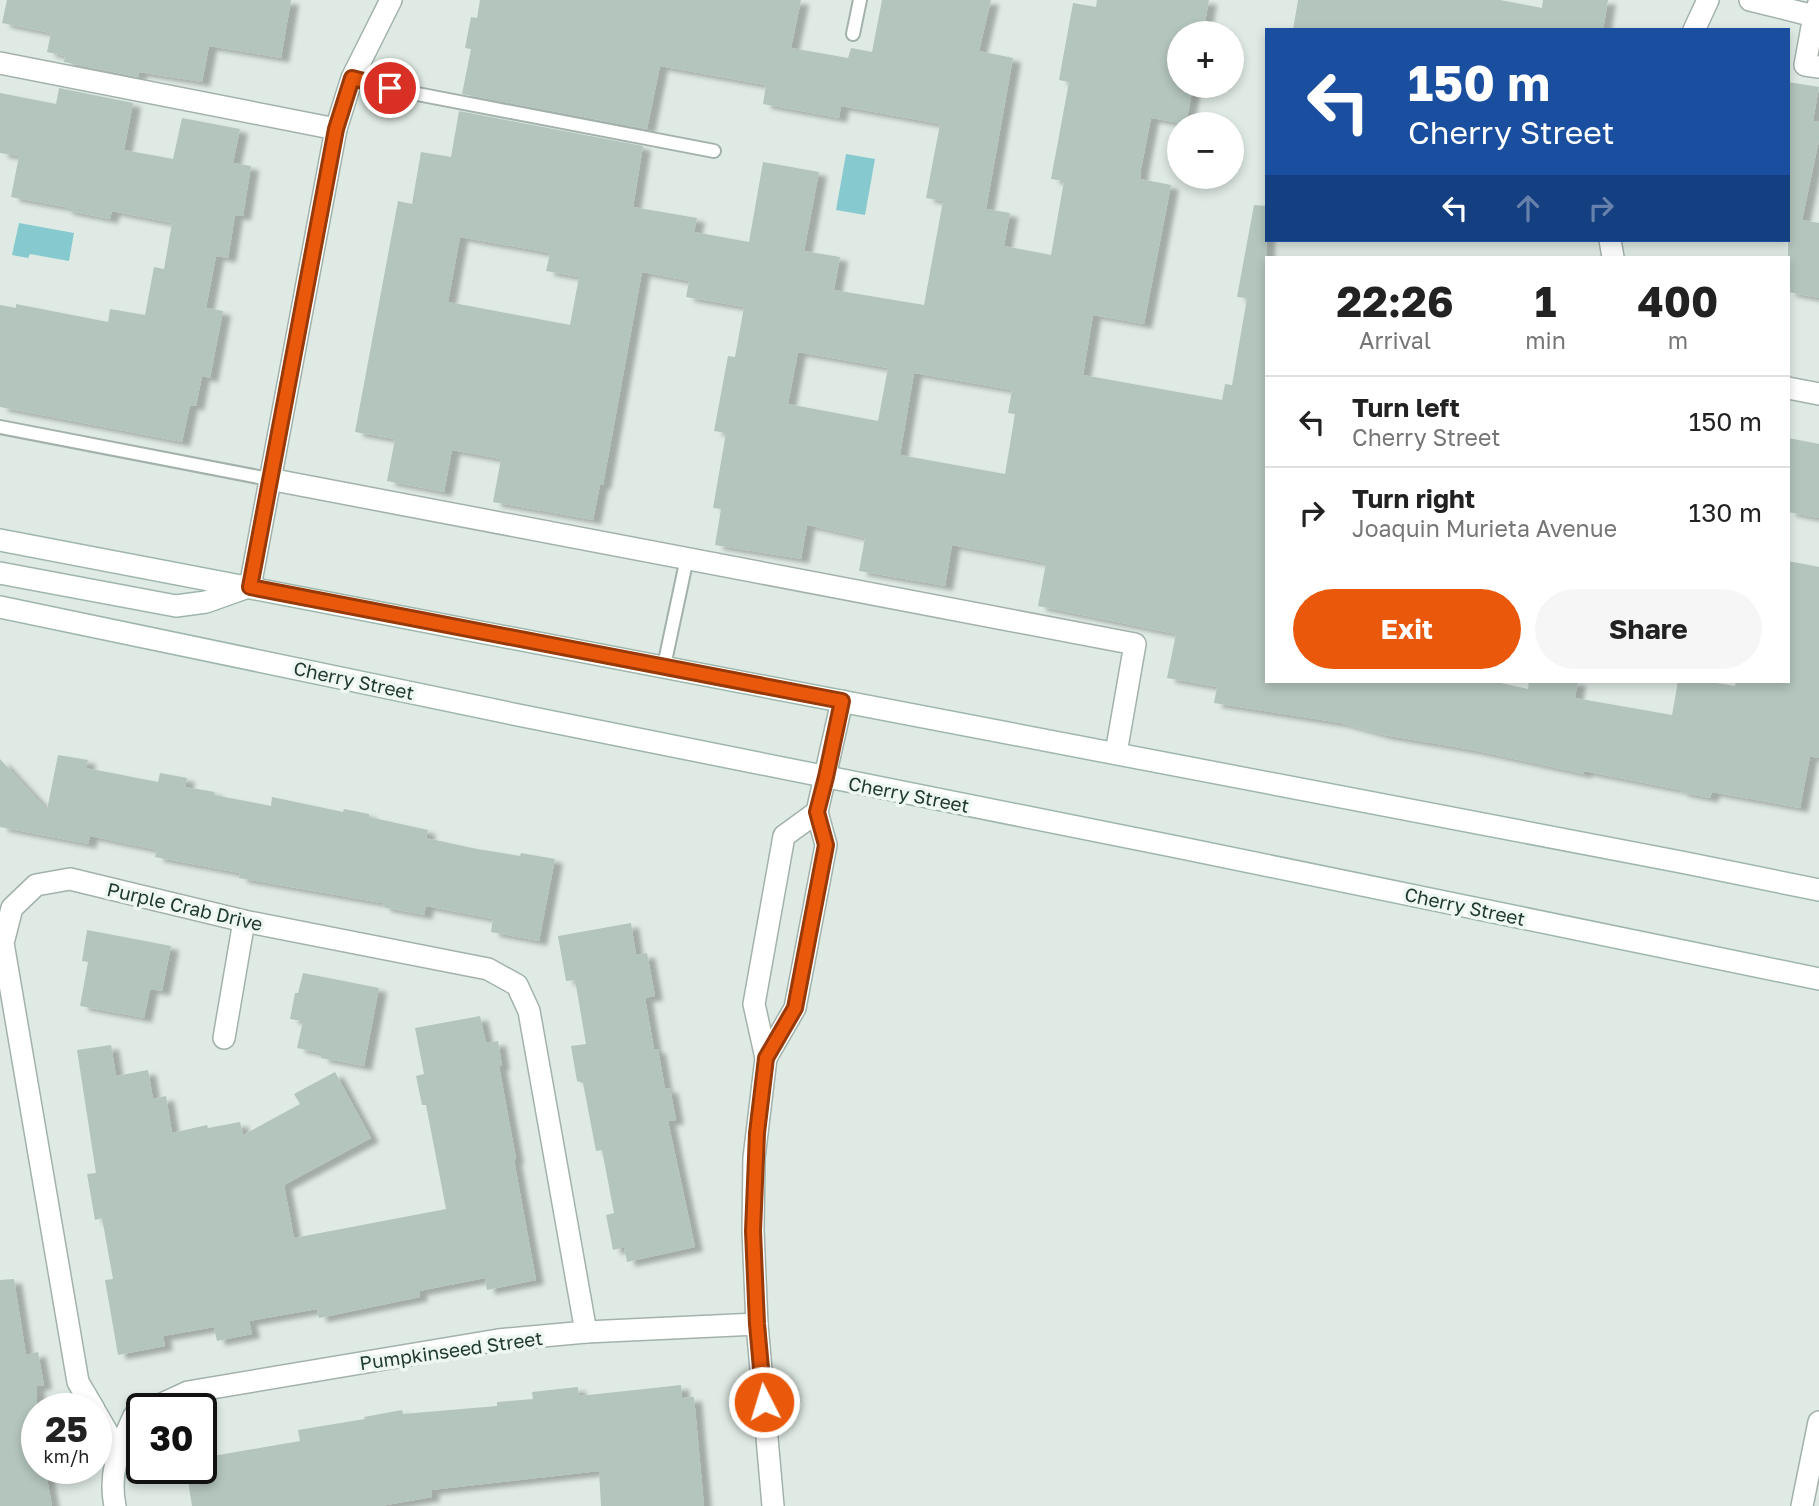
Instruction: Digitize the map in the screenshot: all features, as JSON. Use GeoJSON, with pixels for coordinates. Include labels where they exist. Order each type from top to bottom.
{"type":"FeatureCollection","features":[{"type":"Feature","properties":{"kind":"street"},"geometry":{"type":"LineString","coordinates":[[250,587],[336,129],[352,78],[391,0]]}},
{"type":"Feature","properties":{"kind":"street"},"geometry":{"type":"LineString","coordinates":[[1695,28],[1708,0]]}},
{"type":"Feature","properties":{"kind":"street"},"geometry":{"type":"LineString","coordinates":[[1750,0],[1817,10],[1805,65],[1819,67]]}},
{"type":"Feature","properties":{"kind":"street"},"geometry":{"type":"LineString","coordinates":[[0,63],[336,129]]}},
{"type":"Feature","properties":{"kind":"street"},"geometry":{"type":"LineString","coordinates":[[1790,388],[1819,394]]}},
{"type":"Feature","properties":{"kind":"street"},"geometry":{"type":"LineString","coordinates":[[269,479],[1135,644],[1116,753]]}},
{"type":"Feature","properties":{"kind":"street"},"geometry":{"type":"LineString","coordinates":[[0,540],[1819,890]]}},
{"type":"Feature","properties":{"kind":"street"},"geometry":{"type":"LineString","coordinates":[[0,573],[176,606],[206,602],[250,587]]}},
{"type":"Feature","properties":{"kind":"street","name":"Cherry Street"},"geometry":{"type":"LineString","coordinates":[[0,607],[1819,979]]}},
{"type":"Feature","properties":{"kind":"street"},"geometry":{"type":"LineString","coordinates":[[766,1058],[795,1008],[826,845],[817,812],[842,701]]}},
{"type":"Feature","properties":{"kind":"street"},"geometry":{"type":"LineString","coordinates":[[773,1506],[757,1324],[753,1231],[754,1158],[766,1058],[754,1004],[784,836],[817,812]]}},
{"type":"Feature","properties":{"kind":"street","name":"Purple Crab Drive"},"geometry":{"type":"LineString","coordinates":[[84,1393],[78,1382],[3,943],[12,908],[36,885],[70,879],[244,921],[488,969],[517,985],[529,1011],[586,1332]]}},
{"type":"Feature","properties":{"kind":"street"},"geometry":{"type":"LineString","coordinates":[[224,1038],[244,921]]}},
{"type":"Feature","properties":{"kind":"street","name":"Pumpkinseed Street"},"geometry":{"type":"LineString","coordinates":[[186,1393],[498,1340],[586,1332],[757,1324]]}},
{"type":"Feature","properties":{"kind":"street"},"geometry":{"type":"LineString","coordinates":[[1802,1506],[1814,1474],[1819,1422]]}},
{"type":"Feature","properties":{"kind":"street"},"geometry":{"type":"LineString","coordinates":[[115,1506],[111,1489],[118,1451],[126,1435]]}},
{"type":"Feature","properties":{"kind":"street","name":"Purple Crab Drive"},"geometry":{"type":"LineString","coordinates":[[112,1441],[118,1451]]}},
{"type":"Feature","properties":{"kind":"lane"},"geometry":{"type":"LineString","coordinates":[[853,34],[860,0]]}},
{"type":"Feature","properties":{"kind":"lane"},"geometry":{"type":"LineString","coordinates":[[352,78],[407,92],[714,151]]}},
{"type":"Feature","properties":{"kind":"lane"},"geometry":{"type":"LineString","coordinates":[[0,427],[269,479]]}},
{"type":"Feature","properties":{"kind":"lane"},"geometry":{"type":"LineString","coordinates":[[664,666],[687,558]]}},
{"type":"Feature","properties":{"kind":"water"},"geometry":{"type":"Polygon","coordinates":[[[846,154],[875,159],[865,215],[836,210],[846,154]]]}},
{"type":"Feature","properties":{"kind":"water"},"geometry":{"type":"Polygon","coordinates":[[[19,223],[74,233],[69,261],[30,254],[28,258],[12,255],[19,223]]]}},
{"type":"Feature","properties":{"kind":"building"},"geometry":{"type":"Polygon","coordinates":[[[7,0],[291,0],[281,58],[209,46],[202,82],[139,72],[138,77],[64,62],[65,56],[47,52],[51,33],[2,23],[7,0]]]}},
{"type":"Feature","properties":{"kind":"building"},"geometry":{"type":"Polygon","coordinates":[[[480,0],[801,0],[791,48],[848,58],[851,48],[872,52],[882,0],[991,0],[979,51],[1013,58],[986,209],[1010,213],[1004,246],[1051,255],[1064,181],[1051,179],[1069,82],[1059,80],[1073,3],[1096,7],[1097,0],[1209,0],[1205,21],[1167,21],[1167,98],[1191,98],[1188,112],[1167,112],[1167,121],[1151,118],[1140,179],[1167,184],[1167,189],[1170,189],[1144,324],[1093,315],[1083,375],[1222,400],[1225,384],[1232,385],[1247,298],[1237,297],[1254,205],[1265,206],[1265,683],[1500,683],[1528,689],[1529,683],[1578,683],[1575,698],[1672,715],[1678,683],[1735,686],[1736,683],[1790,683],[1790,561],[1819,567],[1819,758],[1810,756],[1800,808],[1712,792],[1710,798],[1584,771],[1584,774],[1473,750],[1384,735],[1341,723],[1214,703],[1217,687],[1167,678],[1176,634],[1038,606],[1046,563],[952,545],[945,586],[859,571],[865,538],[807,525],[801,559],[715,545],[721,509],[713,508],[726,433],[714,431],[728,356],[735,357],[744,307],[686,297],[689,281],[642,272],[603,485],[600,485],[593,520],[493,502],[501,459],[452,450],[444,492],[387,481],[395,439],[355,432],[398,201],[412,204],[421,152],[451,157],[459,111],[643,146],[633,207],[697,218],[694,232],[749,242],[763,162],[819,172],[804,251],[840,257],[834,290],[924,305],[943,201],[926,198],[940,124],[841,106],[839,118],[763,104],[766,85],[660,66],[647,129],[462,94],[471,49],[465,48],[471,17],[477,18],[480,0]],[[460,237],[448,302],[570,325],[579,277],[546,271],[550,253],[460,237]],[[798,352],[788,404],[878,421],[888,368],[798,352]],[[914,373],[900,455],[1005,474],[1015,414],[1008,413],[1012,390],[914,373]]]}},
{"type":"Feature","properties":{"kind":"building"},"geometry":{"type":"Polygon","coordinates":[[[1298,0],[1500,0],[1542,8],[1543,0],[1608,0],[1603,28],[1293,28],[1298,0]]]}},
{"type":"Feature","properties":{"kind":"building"},"geometry":{"type":"Polygon","coordinates":[[[1790,82],[1819,87],[1813,121],[1819,122],[1819,140],[1802,220],[1819,223],[1819,298],[1790,292],[1790,82]]]}},
{"type":"Feature","properties":{"kind":"building"},"geometry":{"type":"Polygon","coordinates":[[[59,88],[133,103],[124,150],[173,159],[182,118],[240,129],[233,163],[251,166],[243,216],[235,215],[228,258],[216,256],[206,308],[223,311],[210,378],[202,376],[196,406],[190,405],[182,442],[0,407],[0,305],[16,308],[16,304],[108,322],[110,309],[145,315],[154,267],[164,269],[172,223],[112,211],[110,219],[11,197],[19,156],[0,153],[0,93],[56,104],[59,88]]]}},
{"type":"Feature","properties":{"kind":"building"},"geometry":{"type":"Polygon","coordinates":[[[1790,438],[1819,444],[1819,518],[1790,512],[1790,438]]]}},
{"type":"Feature","properties":{"kind":"building"},"geometry":{"type":"Polygon","coordinates":[[[58,755],[88,760],[86,768],[158,782],[160,773],[187,778],[185,787],[215,792],[214,795],[271,806],[272,797],[343,812],[344,809],[428,830],[426,838],[520,856],[521,853],[555,859],[539,941],[491,932],[493,919],[426,906],[424,915],[383,907],[382,903],[239,878],[240,873],[155,857],[157,850],[90,836],[88,844],[0,827],[0,759],[47,810],[58,755]]]}},
{"type":"Feature","properties":{"kind":"building"},"geometry":{"type":"Polygon","coordinates":[[[631,923],[636,955],[647,953],[655,996],[645,998],[654,1049],[658,1049],[665,1089],[670,1088],[676,1120],[668,1121],[695,1247],[627,1262],[624,1247],[613,1250],[606,1215],[614,1213],[602,1150],[596,1151],[583,1083],[577,1081],[571,1046],[586,1044],[575,980],[566,981],[558,936],[631,923]]]}},
{"type":"Feature","properties":{"kind":"building"},"geometry":{"type":"Polygon","coordinates":[[[87,930],[171,946],[162,991],[150,989],[144,1018],[80,1006],[88,962],[82,961],[87,930]]]}},
{"type":"Feature","properties":{"kind":"building"},"geometry":{"type":"Polygon","coordinates":[[[303,973],[379,988],[364,1066],[321,1058],[321,1053],[297,1048],[303,1021],[290,1019],[295,993],[298,993],[303,973]]]}},
{"type":"Feature","properties":{"kind":"building"},"geometry":{"type":"Polygon","coordinates":[[[480,1016],[486,1043],[498,1041],[502,1066],[499,1066],[536,1280],[487,1290],[485,1278],[419,1291],[420,1297],[319,1318],[317,1309],[249,1321],[252,1334],[217,1341],[214,1327],[163,1336],[165,1346],[118,1355],[105,1280],[113,1279],[102,1218],[95,1220],[87,1174],[96,1173],[77,1050],[111,1045],[116,1076],[148,1070],[153,1099],[166,1096],[172,1133],[207,1125],[208,1128],[240,1122],[243,1135],[300,1104],[294,1094],[335,1072],[371,1138],[284,1185],[294,1238],[446,1209],[426,1105],[422,1105],[416,1076],[424,1074],[415,1028],[480,1016]]]}},
{"type":"Feature","properties":{"kind":"building"},"geometry":{"type":"Polygon","coordinates":[[[14,1279],[26,1355],[38,1352],[44,1385],[37,1386],[37,1393],[21,1393],[21,1484],[48,1484],[52,1506],[0,1506],[0,1280],[14,1279]]]}},
{"type":"Feature","properties":{"kind":"building"},"geometry":{"type":"Polygon","coordinates":[[[681,1385],[682,1398],[694,1397],[704,1506],[601,1506],[599,1471],[431,1490],[432,1497],[381,1506],[192,1506],[189,1484],[217,1484],[217,1455],[300,1441],[298,1430],[402,1410],[403,1414],[497,1406],[497,1402],[533,1399],[532,1392],[578,1387],[579,1396],[681,1385]]]}},
{"type":"Feature","properties":{"kind":"route"},"geometry":{"type":"LineString","coordinates":[[390,88],[352,78],[336,129],[250,587],[842,701],[817,812],[826,845],[795,1008],[766,1058],[754,1158],[753,1231],[764,1402]]}}]}
